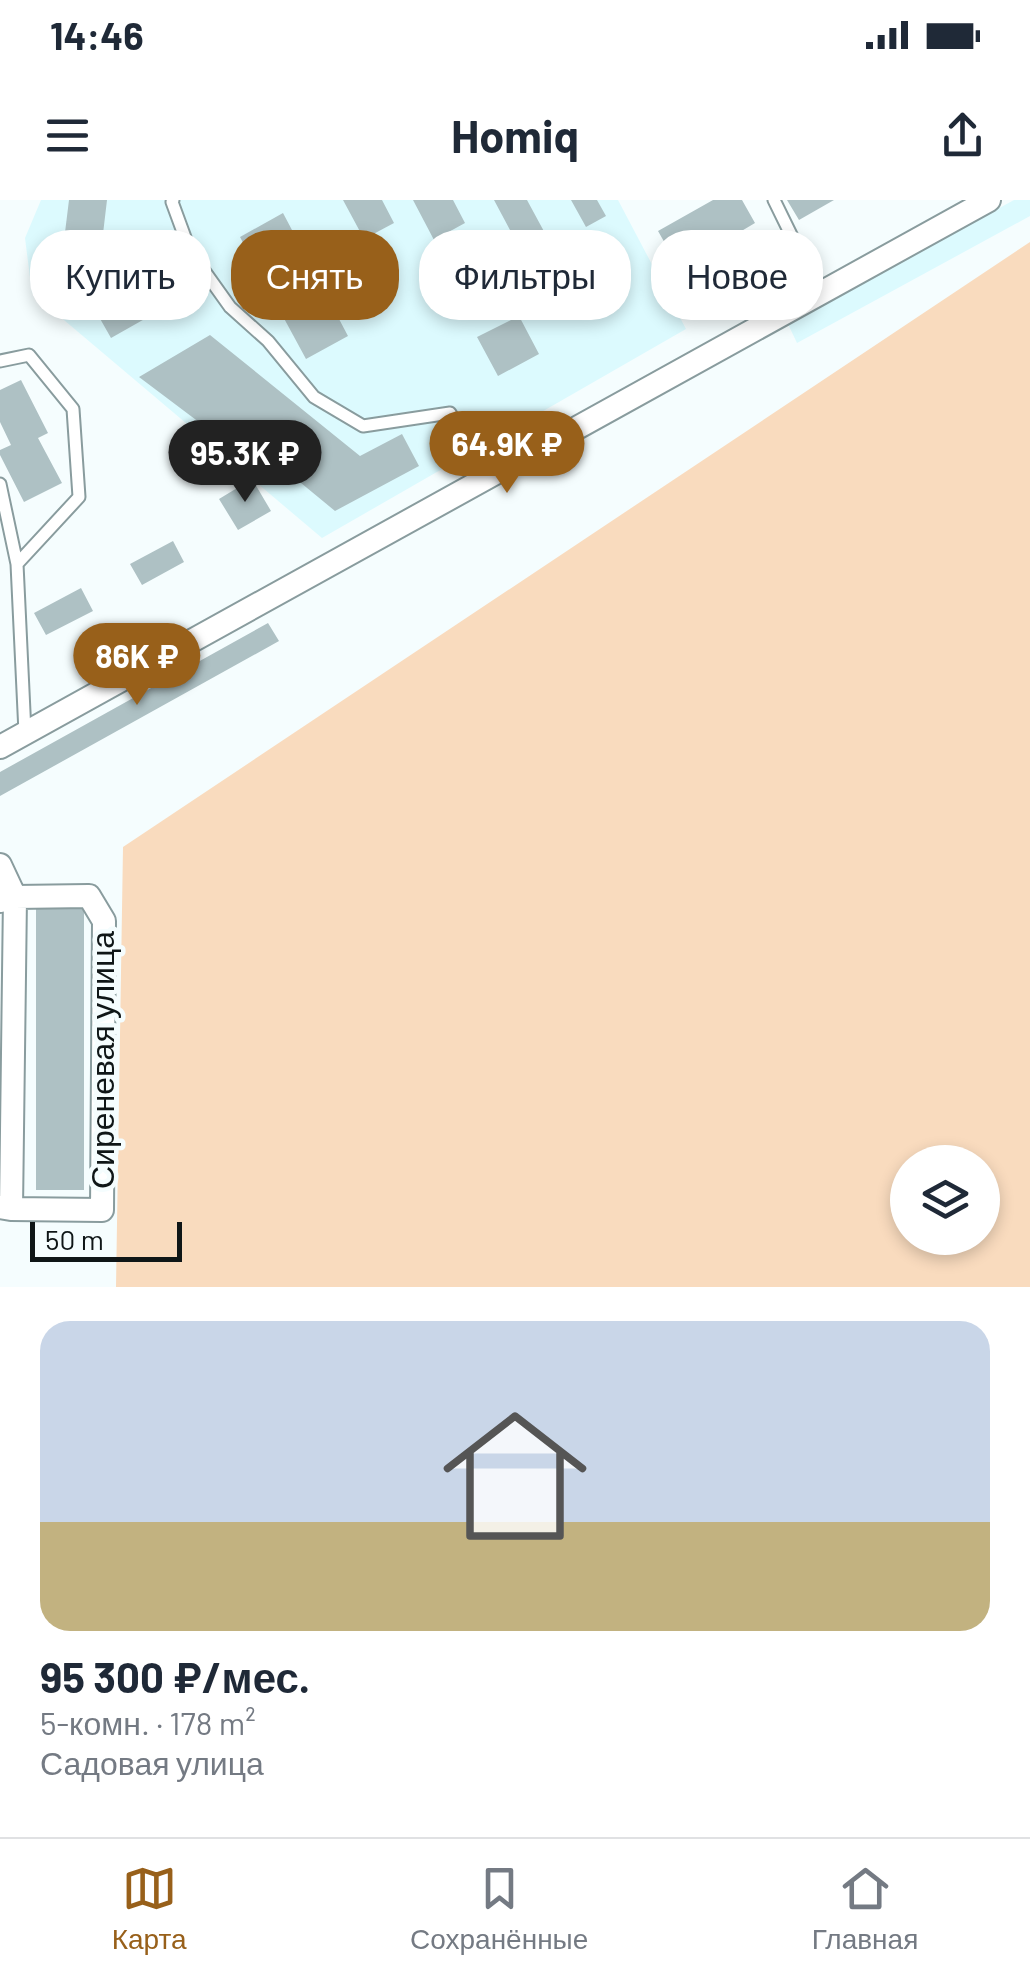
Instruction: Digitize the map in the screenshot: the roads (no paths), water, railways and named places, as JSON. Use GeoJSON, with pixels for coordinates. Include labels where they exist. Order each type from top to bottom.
{"type":"FeatureCollection","features":[{"type":"Feature","properties":{"kind":"street"},"geometry":{"type":"LineString","coordinates":[[823,292],[989,200]]}},
{"type":"Feature","properties":{"kind":"street"},"geometry":{"type":"LineString","coordinates":[[0,747],[773,320]]}},
{"type":"Feature","properties":{"kind":"street","name":"Сиреневая улица"},"geometry":{"type":"LineString","coordinates":[[0,865],[7,899],[6,1208],[102,1210],[104,921],[89,896],[7,899]]}},
{"type":"Feature","properties":{"kind":"lane"},"geometry":{"type":"LineString","coordinates":[[173,200],[190,251],[230,308],[268,341],[314,397],[363,426],[450,413],[487,478]]}},
{"type":"Feature","properties":{"kind":"lane"},"geometry":{"type":"LineString","coordinates":[[774,200],[789,230]]}},
{"type":"Feature","properties":{"kind":"lane"},"geometry":{"type":"LineString","coordinates":[[0,361],[29,356],[72,409],[80,497],[16,564]]}},
{"type":"Feature","properties":{"kind":"lane"},"geometry":{"type":"LineString","coordinates":[[0,484],[16,564],[25,733]]}}]}
